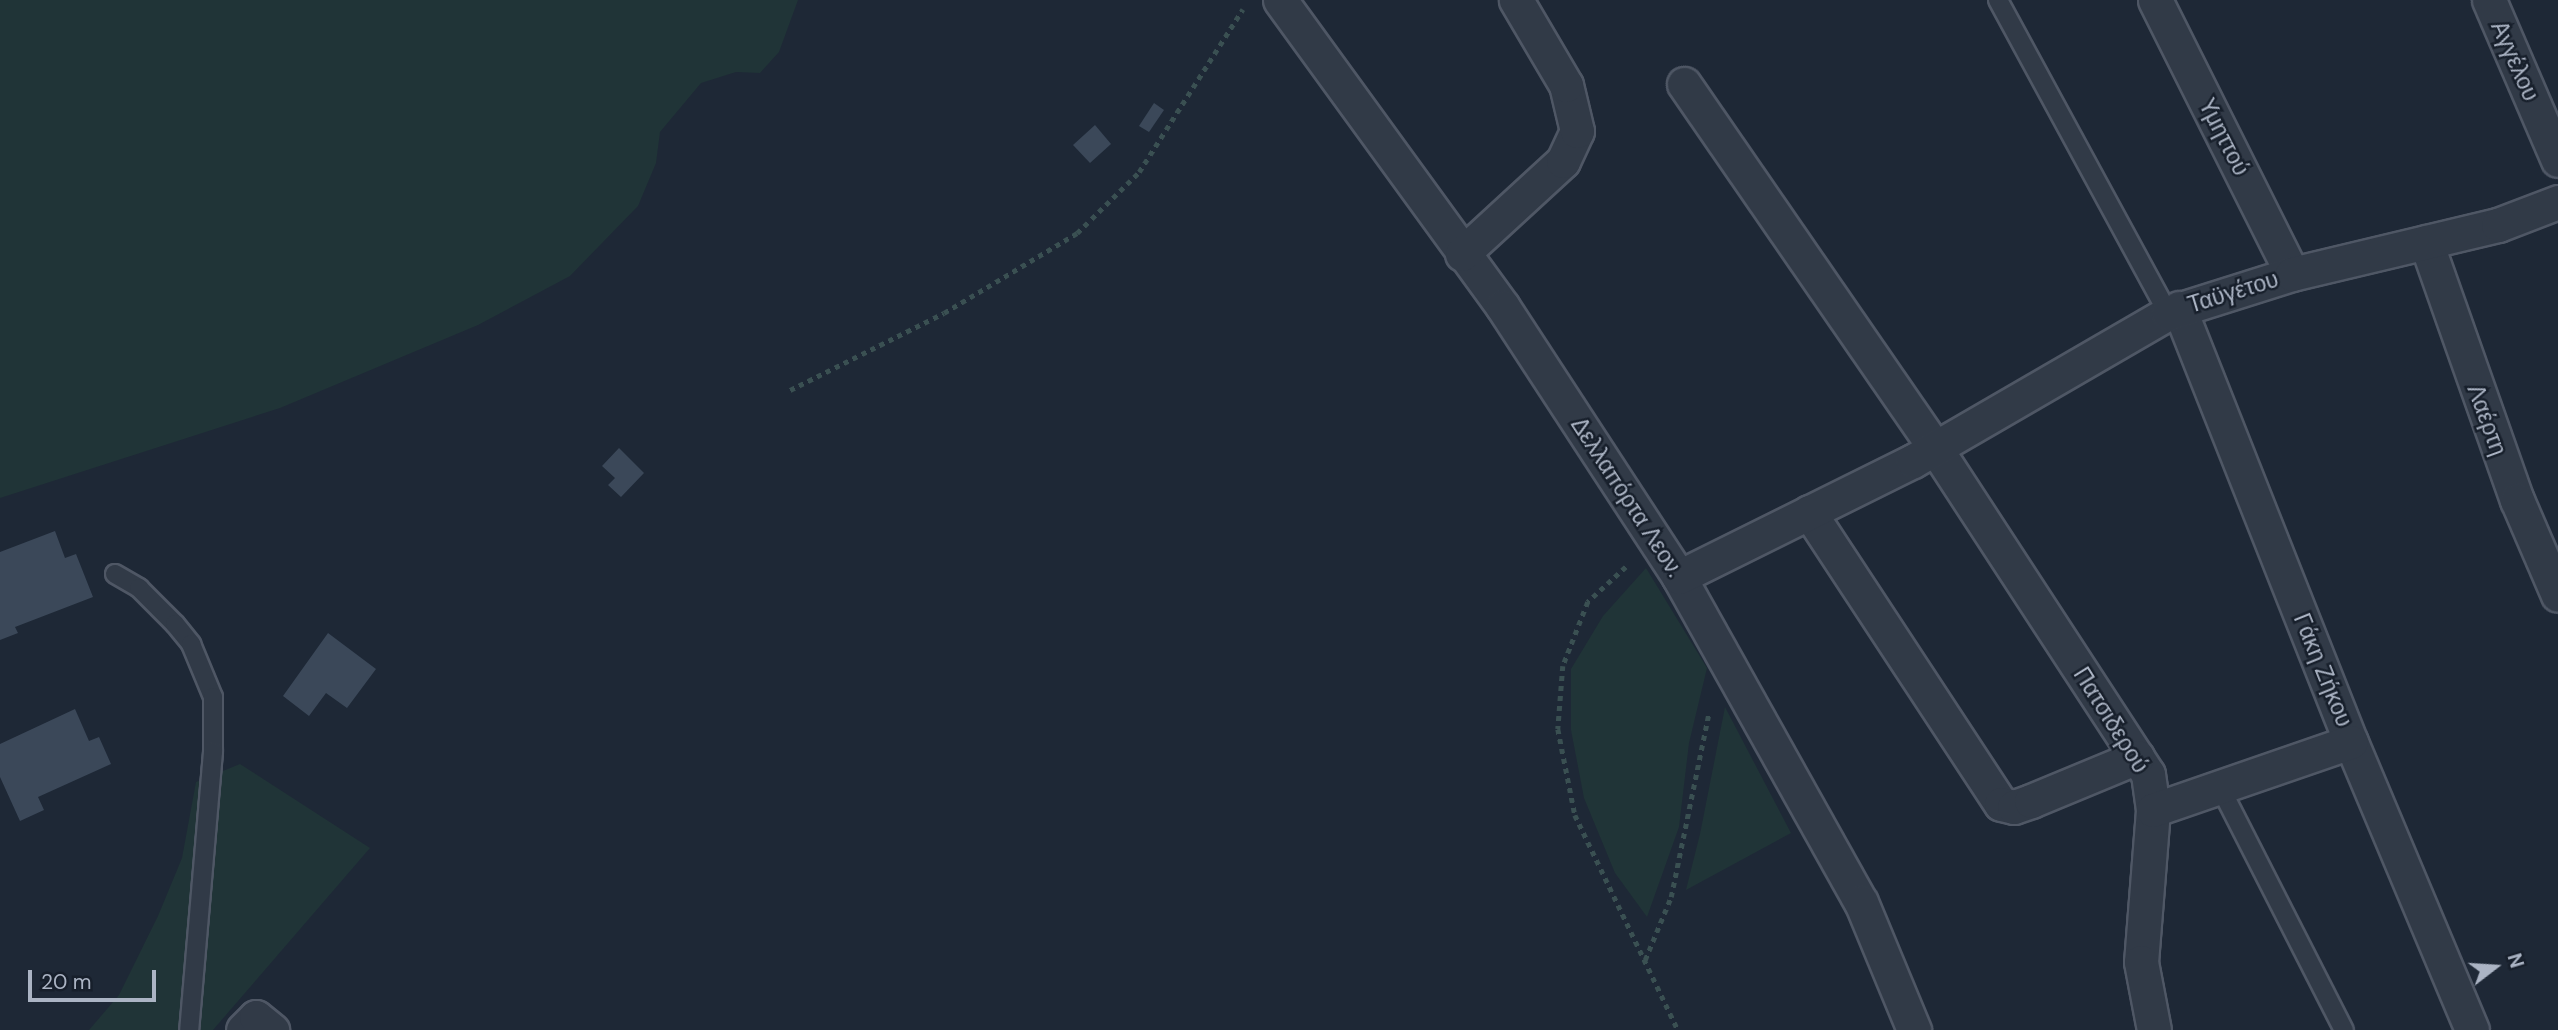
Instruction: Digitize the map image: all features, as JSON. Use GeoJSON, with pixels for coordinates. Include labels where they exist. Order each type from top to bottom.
{"type":"FeatureCollection","features":[{"type":"Feature","properties":{"kind":"street","name":"Δελλαπόρτα Λεον."},"geometry":{"type":"LineString","coordinates":[[1280,0],[1530,346],[1679,577],[1861,902],[1914,1030]]}},
{"type":"Feature","properties":{"kind":"street"},"geometry":{"type":"LineString","coordinates":[[1462,254],[1563,161],[1577,131],[1566,85],[1516,0]]}},
{"type":"Feature","properties":{"kind":"street","name":"Υμηττού"},"geometry":{"type":"LineString","coordinates":[[2155,0],[2292,274]]}},
{"type":"Feature","properties":{"kind":"street","name":"Αγγέλου"},"geometry":{"type":"LineString","coordinates":[[2488,0],[2558,160]]}},
{"type":"Feature","properties":{"kind":"street"},"geometry":{"type":"LineString","coordinates":[[1684,84],[1936,449]]}},
{"type":"Feature","properties":{"kind":"street","name":"Ταϋγέτου"},"geometry":{"type":"LineString","coordinates":[[1679,577],[1936,449],[2174,310],[2292,274],[2498,225],[2558,202]]}},
{"type":"Feature","properties":{"kind":"street","name":"Λαέρτη"},"geometry":{"type":"LineString","coordinates":[[2426,242],[2512,489],[2558,595]]}},
{"type":"Feature","properties":{"kind":"street","name":"Γάκη Ζήκου"},"geometry":{"type":"LineString","coordinates":[[2174,310],[2466,1029]]}},
{"type":"Feature","properties":{"kind":"street","name":"Πατσιδερού"},"geometry":{"type":"LineString","coordinates":[[1936,449],[2148,775],[2152,810],[2141,962],[2154,1030]]}},
{"type":"Feature","properties":{"kind":"street"},"geometry":{"type":"LineString","coordinates":[[1810,512],[2001,804],[2014,807],[2032,801],[2137,757]]}},
{"type":"Feature","properties":{"kind":"street"},"geometry":{"type":"LineString","coordinates":[[2152,810],[2351,743]]}},
{"type":"Feature","properties":{"kind":"lane"},"geometry":{"type":"LineString","coordinates":[[1998,0],[2174,310]]}},
{"type":"Feature","properties":{"kind":"lane"},"geometry":{"type":"LineString","coordinates":[[115,575],[139,588],[175,624],[191,644],[213,697],[213,752],[189,1030]]}},
{"type":"Feature","properties":{"kind":"lane"},"geometry":{"type":"LineString","coordinates":[[2220,787],[2344,1030]]}},
{"type":"Feature","properties":{"kind":"path"},"geometry":{"type":"LineString","coordinates":[[790,390],[944,313],[1077,233],[1139,172],[1250,0]]}},
{"type":"Feature","properties":{"kind":"path"},"geometry":{"type":"LineString","coordinates":[[1656,541],[1588,602],[1563,666],[1558,729],[1574,815],[1678,1030]]}},
{"type":"Feature","properties":{"kind":"path"},"geometry":{"type":"LineString","coordinates":[[1644,960],[1671,897],[1713,695],[1736,678]]}},
{"type":"Feature","properties":{"kind":"green space"},"geometry":{"type":"Polygon","coordinates":[[[0,0],[798,0],[779,52],[760,73],[736,72],[701,83],[660,132],[656,163],[638,206],[570,276],[478,325],[280,408],[0,498],[0,0]]]}},
{"type":"Feature","properties":{"kind":"green space"},"geometry":{"type":"Polygon","coordinates":[[[1646,568],[1707,668],[1689,743],[1679,827],[1647,917],[1615,873],[1584,798],[1571,730],[1571,669],[1603,616],[1646,568]]]}},
{"type":"Feature","properties":{"kind":"green space"},"geometry":{"type":"Polygon","coordinates":[[[1725,707],[1791,833],[1686,890],[1700,834],[1725,707]]]}},
{"type":"Feature","properties":{"kind":"green space"},"geometry":{"type":"Polygon","coordinates":[[[240,764],[370,848],[213,1030],[89,1030],[119,995],[158,916],[182,858],[196,782],[240,764]]]}},
{"type":"Feature","properties":{"kind":"building"},"geometry":{"type":"Polygon","coordinates":[[[1154,103],[1164,110],[1149,132],[1139,126],[1154,103]]]}},
{"type":"Feature","properties":{"kind":"building"},"geometry":{"type":"Polygon","coordinates":[[[1095,125],[1111,144],[1090,163],[1073,145],[1095,125]]]}},
{"type":"Feature","properties":{"kind":"building"},"geometry":{"type":"Polygon","coordinates":[[[619,448],[644,473],[621,497],[608,485],[615,478],[602,466],[619,448]]]}},
{"type":"Feature","properties":{"kind":"building"},"geometry":{"type":"Polygon","coordinates":[[[55,531],[65,558],[76,554],[93,597],[15,627],[18,633],[0,640],[0,552],[55,531]]]}},
{"type":"Feature","properties":{"kind":"building"},"geometry":{"type":"Polygon","coordinates":[[[328,633],[376,669],[347,708],[326,693],[309,716],[283,696],[328,633]]]}},
{"type":"Feature","properties":{"kind":"building"},"geometry":{"type":"Polygon","coordinates":[[[75,709],[89,741],[99,737],[111,764],[38,797],[44,810],[20,821],[0,777],[0,744],[75,709]]]}}]}
